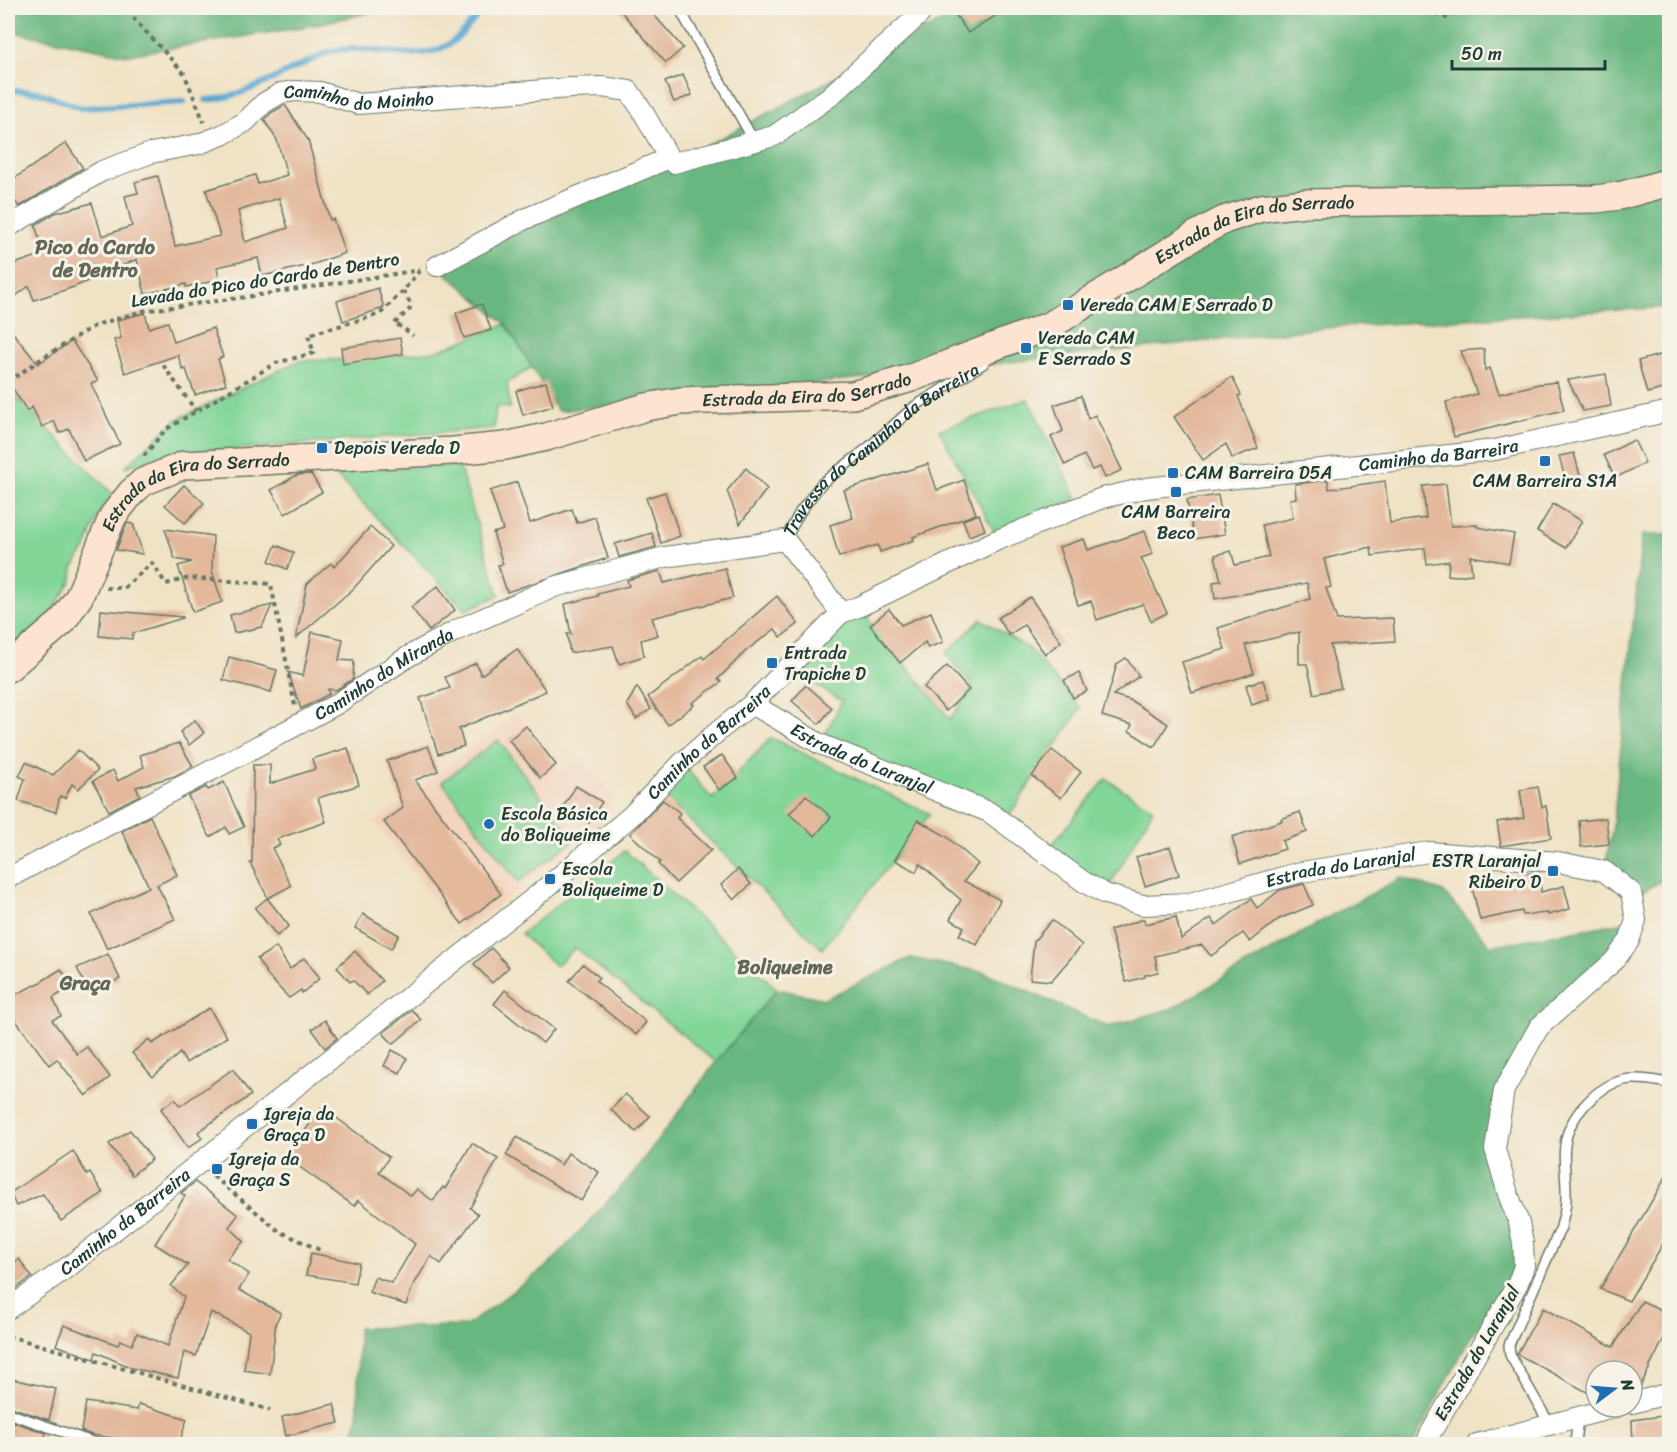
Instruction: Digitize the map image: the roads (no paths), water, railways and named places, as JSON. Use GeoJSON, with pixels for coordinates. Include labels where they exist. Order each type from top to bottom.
{"type":"FeatureCollection","features":[{"type":"Feature","properties":{"kind":"main road","name":"Estrada da Eira do Serrado"},"geometry":{"type":"LineString","coordinates":[[8,668],[62,622],[79,597],[113,516],[125,499],[143,482],[184,465],[453,451],[505,446],[566,431],[646,407],[681,402],[853,395],[903,381],[1051,325],[1196,235],[1224,220],[1261,208],[1305,203],[1596,199],[1619,196],[1670,182]]}},
{"type":"Feature","properties":{"kind":"street"},"geometry":{"type":"LineString","coordinates":[[429,268],[525,219],[669,158],[674,163],[774,136],[829,97],[920,14]]}},
{"type":"Feature","properties":{"kind":"street","name":"Caminho do Moinho"},"geometry":{"type":"LineString","coordinates":[[8,227],[102,171],[151,153],[211,140],[245,122],[264,103],[281,93],[289,92],[320,92],[358,104],[602,87],[629,91],[669,158]]}},
{"type":"Feature","properties":{"kind":"street","name":"Caminho da Barreira"},"geometry":{"type":"LineString","coordinates":[[8,1309],[72,1264],[510,918],[631,816],[682,763],[752,704],[841,613],[995,541],[1102,498],[1146,488],[1495,450],[1670,411]]}},
{"type":"Feature","properties":{"kind":"street","name":"Travessa do Caminho da Barreira"},"geometry":{"type":"LineString","coordinates":[[785,540],[841,613]]}},
{"type":"Feature","properties":{"kind":"street","name":"Caminho do Miranda"},"geometry":{"type":"LineString","coordinates":[[8,878],[335,705],[418,651],[457,630],[555,587],[665,557],[785,540]]}},
{"type":"Feature","properties":{"kind":"street","name":"Estrada do Laranjal"},"geometry":{"type":"LineString","coordinates":[[752,704],[820,744],[989,812],[1084,882],[1105,894],[1143,906],[1190,903],[1301,872],[1429,852],[1558,862],[1604,870],[1631,892],[1636,920],[1629,941],[1614,961],[1539,1027],[1504,1090],[1496,1149],[1508,1194],[1519,1223],[1524,1266],[1518,1283],[1462,1376],[1426,1444]]}},
{"type":"Feature","properties":{"kind":"street"},"geometry":{"type":"LineString","coordinates":[[1644,1400],[1670,1393]]}},
{"type":"Feature","properties":{"kind":"street"},"geometry":{"type":"LineString","coordinates":[[1477,1444],[1584,1415]]}},
{"type":"Feature","properties":{"kind":"lane"},"geometry":{"type":"LineString","coordinates":[[679,8],[754,141]]}},
{"type":"Feature","properties":{"kind":"lane","name":"Travessa do Caminho da Barreira"},"geometry":{"type":"LineString","coordinates":[[785,540],[800,512],[821,484],[869,447],[915,406],[983,364],[992,348]]}},
{"type":"Feature","properties":{"kind":"lane"},"geometry":{"type":"LineString","coordinates":[[1550,1425],[1510,1355],[1509,1345],[1566,1209],[1564,1144],[1574,1120],[1589,1099],[1605,1088],[1624,1080],[1670,1083]]}},
{"type":"Feature","properties":{"kind":"lane"},"geometry":{"type":"LineString","coordinates":[[8,1413],[99,1444]]}},
{"type":"Feature","properties":{"kind":"lane"},"geometry":{"type":"LineString","coordinates":[[1575,1444],[1578,1417]]}},
{"type":"Feature","properties":{"kind":"waterway"},"geometry":{"type":"LineString","coordinates":[[206,100],[234,95],[260,85],[330,52],[359,49],[411,54],[437,50],[457,38],[484,8]]}},
{"type":"Feature","properties":{"kind":"waterway"},"geometry":{"type":"LineString","coordinates":[[8,90],[38,92],[81,108],[184,102]]}},
{"type":"Feature","properties":{"kind":"place","name":"Vereda CAM E Serrado D"},"geometry":{"type":"Point","coordinates":[1068,305]}},
{"type":"Feature","properties":{"kind":"place","name":"Vereda CAM E Serrado S"},"geometry":{"type":"Point","coordinates":[1026,348]}},
{"type":"Feature","properties":{"kind":"place","name":"Depois Vereda D"},"geometry":{"type":"Point","coordinates":[322,448]}},
{"type":"Feature","properties":{"kind":"place","name":"CAM Barreira S1A"},"geometry":{"type":"Point","coordinates":[1545,461]}},
{"type":"Feature","properties":{"kind":"place","name":"CAM Barreira D5A"},"geometry":{"type":"Point","coordinates":[1173,473]}},
{"type":"Feature","properties":{"kind":"place","name":"CAM Barreira Beco"},"geometry":{"type":"Point","coordinates":[1176,492]}},
{"type":"Feature","properties":{"kind":"place","name":"Entrada Trapiche D"},"geometry":{"type":"Point","coordinates":[772,663]}},
{"type":"Feature","properties":{"kind":"place","name":"Escola Básica do Boliqueime"},"geometry":{"type":"Point","coordinates":[489,824]}},
{"type":"Feature","properties":{"kind":"place","name":"ESTR Laranjal Ribeiro D"},"geometry":{"type":"Point","coordinates":[1553,871]}},
{"type":"Feature","properties":{"kind":"place","name":"Escola Boliqueime D"},"geometry":{"type":"Point","coordinates":[550,879]}},
{"type":"Feature","properties":{"kind":"place","name":"Igreja da Graça D"},"geometry":{"type":"Point","coordinates":[252,1124]}},
{"type":"Feature","properties":{"kind":"place","name":"Igreja da Graça S"},"geometry":{"type":"Point","coordinates":[217,1169]}},
{"type":"Feature","properties":{"kind":"district","name":"Pico do Cardo de Dentro"},"geometry":{"type":"Point","coordinates":[95,258]}},
{"type":"Feature","properties":{"kind":"district","name":"Boliqueime"},"geometry":{"type":"Point","coordinates":[785,967]}},
{"type":"Feature","properties":{"kind":"district","name":"Graça"},"geometry":{"type":"Point","coordinates":[85,983]}}]}
